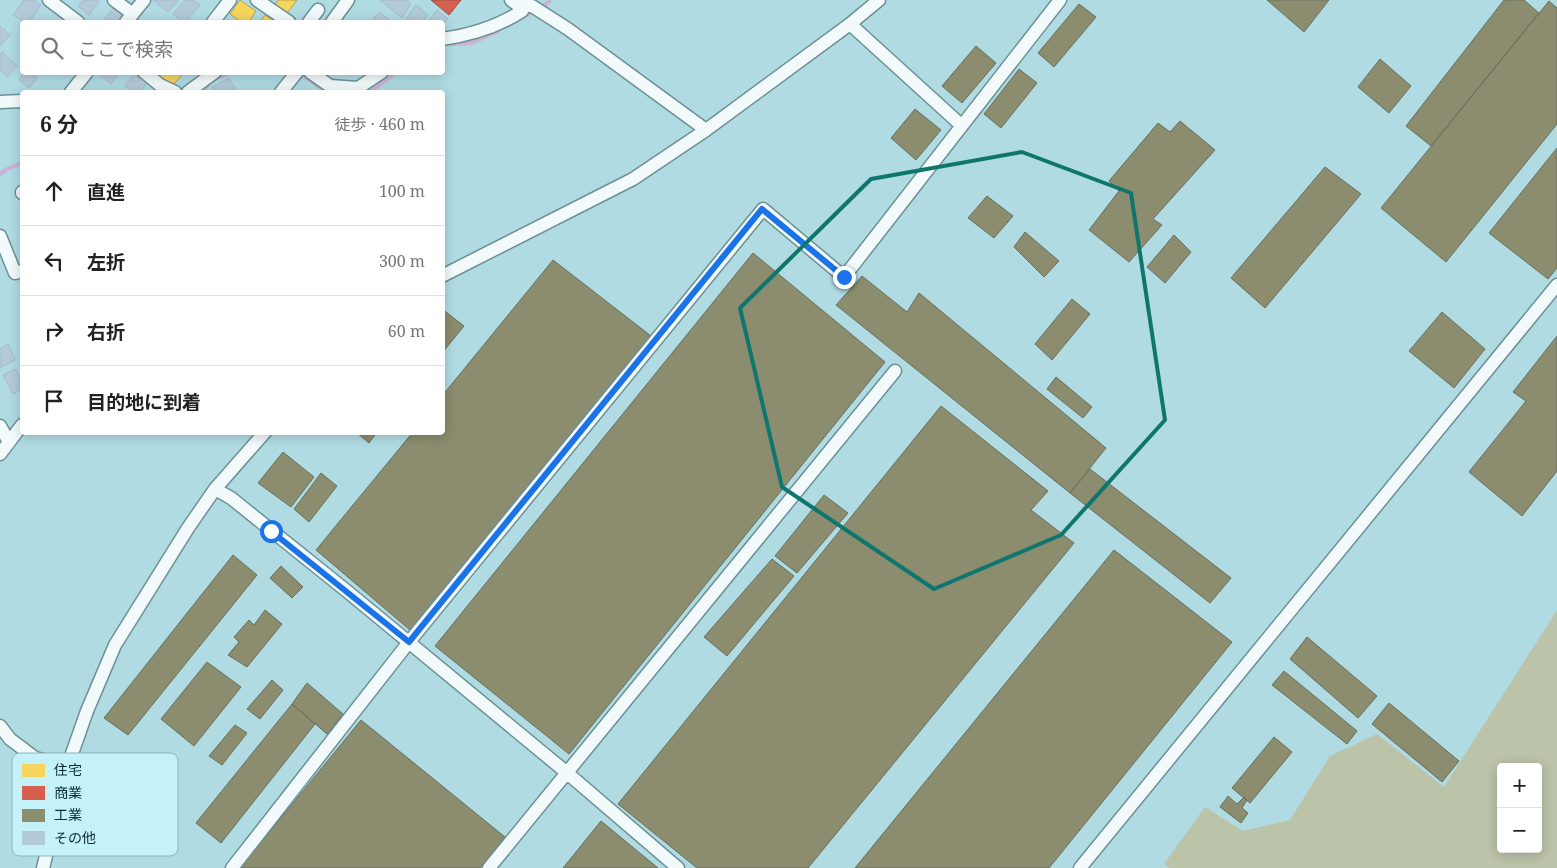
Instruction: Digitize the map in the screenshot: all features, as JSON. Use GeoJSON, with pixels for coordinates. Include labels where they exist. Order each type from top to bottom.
{"type":"FeatureCollection","features":[{"type":"Feature","properties":{"kind":"street"},"geometry":{"type":"LineString","coordinates":[[49,0],[75,20]]}},
{"type":"Feature","properties":{"kind":"street"},"geometry":{"type":"LineString","coordinates":[[114,0],[130,18],[144,0]]}},
{"type":"Feature","properties":{"kind":"street"},"geometry":{"type":"LineString","coordinates":[[215,20],[230,0]]}},
{"type":"Feature","properties":{"kind":"street"},"geometry":{"type":"LineString","coordinates":[[257,0],[286,20]]}},
{"type":"Feature","properties":{"kind":"street"},"geometry":{"type":"LineString","coordinates":[[333,20],[348,0]]}},
{"type":"Feature","properties":{"kind":"street"},"geometry":{"type":"LineString","coordinates":[[445,274],[633,179],[706,130],[850,24],[879,0]]}},
{"type":"Feature","properties":{"kind":"street"},"geometry":{"type":"LineString","coordinates":[[232,868],[409,642],[762,209],[844,277],[1060,0]]}},
{"type":"Feature","properties":{"kind":"street"},"geometry":{"type":"LineString","coordinates":[[445,39],[469,35],[508,20],[522,11],[527,4],[568,29],[706,130]]}},
{"type":"Feature","properties":{"kind":"street"},"geometry":{"type":"LineString","coordinates":[[311,20],[318,10]]}},
{"type":"Feature","properties":{"kind":"street"},"geometry":{"type":"LineString","coordinates":[[850,24],[961,125]]}},
{"type":"Feature","properties":{"kind":"street"},"geometry":{"type":"LineString","coordinates":[[73,90],[85,75]]}},
{"type":"Feature","properties":{"kind":"street"},"geometry":{"type":"LineString","coordinates":[[148,75],[171,90]]}},
{"type":"Feature","properties":{"kind":"street"},"geometry":{"type":"LineString","coordinates":[[191,90],[211,75]]}},
{"type":"Feature","properties":{"kind":"street"},"geometry":{"type":"LineString","coordinates":[[283,90],[295,75]]}},
{"type":"Feature","properties":{"kind":"street"},"geometry":{"type":"LineString","coordinates":[[314,75],[331,89],[358,88],[378,75]]}},
{"type":"Feature","properties":{"kind":"street"},"geometry":{"type":"LineString","coordinates":[[0,102],[20,101]]}},
{"type":"Feature","properties":{"kind":"street"},"geometry":{"type":"LineString","coordinates":[[0,236],[15,273],[20,272]]}},
{"type":"Feature","properties":{"kind":"street"},"geometry":{"type":"LineString","coordinates":[[1080,868],[1557,285]]}},
{"type":"Feature","properties":{"kind":"street"},"geometry":{"type":"LineString","coordinates":[[489,868],[894,371]]}},
{"type":"Feature","properties":{"kind":"street"},"geometry":{"type":"LineString","coordinates":[[0,426],[9,442]]}},
{"type":"Feature","properties":{"kind":"street"},"geometry":{"type":"LineString","coordinates":[[0,454],[20,428]]}},
{"type":"Feature","properties":{"kind":"street"},"geometry":{"type":"LineString","coordinates":[[72,753],[86,711],[115,645],[188,528],[216,489],[262,435]]}},
{"type":"Feature","properties":{"kind":"street"},"geometry":{"type":"LineString","coordinates":[[216,489],[231,498],[409,642],[678,868]]}},
{"type":"Feature","properties":{"kind":"street"},"geometry":{"type":"LineString","coordinates":[[0,726],[10,739],[28,753]]}},
{"type":"Feature","properties":{"kind":"highlighted area"},"geometry":{"type":"Polygon","coordinates":[[[1022,152],[1131,193],[1165,420],[1061,535],[934,589],[782,487],[740,308],[871,179],[1022,152]]]}},
{"type":"Feature","properties":{"kind":"green space"},"geometry":{"type":"Polygon","coordinates":[[[1557,610],[1557,868],[1170,868],[1164,864],[1205,807],[1243,831],[1290,820],[1330,756],[1377,734],[1444,787],[1557,610]]]}},
{"type":"Feature","properties":{"kind":"building: 住宅"},"geometry":{"type":"Polygon","coordinates":[[[240,0],[256,11],[250,20],[238,20],[230,14],[240,0]]]}},
{"type":"Feature","properties":{"kind":"building: 住宅"},"geometry":{"type":"Polygon","coordinates":[[[278,0],[297,0],[285,16],[273,7],[278,0]]]}},
{"type":"Feature","properties":{"kind":"building: 住宅"},"geometry":{"type":"Polygon","coordinates":[[[265,15],[273,20],[261,20],[265,15]]]}},
{"type":"Feature","properties":{"kind":"building: 住宅"},"geometry":{"type":"Polygon","coordinates":[[[157,75],[182,75],[172,86],[157,75]]]}},
{"type":"Feature","properties":{"kind":"building: 商業"},"geometry":{"type":"Polygon","coordinates":[[[431,0],[461,0],[449,15],[431,0]]]}},
{"type":"Feature","properties":{"kind":"building: 工業"},"geometry":{"type":"Polygon","coordinates":[[[1267,0],[1329,0],[1304,32],[1267,0]]]}},
{"type":"Feature","properties":{"kind":"building: 工業"},"geometry":{"type":"Polygon","coordinates":[[[1504,0],[1524,0],[1539,13],[1431,146],[1406,126],[1504,0]]]}},
{"type":"Feature","properties":{"kind":"building: 工業"},"geometry":{"type":"Polygon","coordinates":[[[1549,1],[1557,8],[1557,124],[1446,262],[1381,208],[1549,1]]]}},
{"type":"Feature","properties":{"kind":"building: 工業"},"geometry":{"type":"Polygon","coordinates":[[[1079,4],[1096,17],[1054,67],[1038,53],[1079,4]]]}},
{"type":"Feature","properties":{"kind":"building: 工業"},"geometry":{"type":"Polygon","coordinates":[[[976,46],[996,63],[962,103],[942,86],[976,46]]]}},
{"type":"Feature","properties":{"kind":"building: 工業"},"geometry":{"type":"Polygon","coordinates":[[[1380,59],[1411,86],[1389,113],[1358,87],[1380,59]]]}},
{"type":"Feature","properties":{"kind":"building: 工業"},"geometry":{"type":"Polygon","coordinates":[[[1019,69],[1037,83],[1001,128],[984,114],[1019,69]]]}},
{"type":"Feature","properties":{"kind":"building: 工業"},"geometry":{"type":"Polygon","coordinates":[[[915,109],[941,130],[916,160],[891,138],[915,109]]]}},
{"type":"Feature","properties":{"kind":"building: 工業"},"geometry":{"type":"Polygon","coordinates":[[[1180,121],[1215,150],[1153,219],[1162,225],[1129,262],[1089,230],[1119,191],[1109,181],[1158,123],[1170,132],[1180,121]]]}},
{"type":"Feature","properties":{"kind":"building: 工業"},"geometry":{"type":"Polygon","coordinates":[[[1557,148],[1557,268],[1548,279],[1489,233],[1557,148]]]}},
{"type":"Feature","properties":{"kind":"building: 工業"},"geometry":{"type":"Polygon","coordinates":[[[1325,167],[1361,194],[1265,308],[1231,278],[1325,167]]]}},
{"type":"Feature","properties":{"kind":"building: 工業"},"geometry":{"type":"Polygon","coordinates":[[[987,196],[1013,216],[994,238],[968,218],[987,196]]]}},
{"type":"Feature","properties":{"kind":"building: 工業"},"geometry":{"type":"Polygon","coordinates":[[[1025,232],[1059,261],[1044,277],[1014,247],[1025,232]]]}},
{"type":"Feature","properties":{"kind":"building: 工業"},"geometry":{"type":"Polygon","coordinates":[[[1174,235],[1191,252],[1165,283],[1147,267],[1174,235]]]}},
{"type":"Feature","properties":{"kind":"building: 工業"},"geometry":{"type":"Polygon","coordinates":[[[753,253],[885,362],[569,754],[435,646],[753,253]]]}},
{"type":"Feature","properties":{"kind":"building: 工業"},"geometry":{"type":"Polygon","coordinates":[[[553,260],[651,336],[410,630],[316,550],[411,435],[445,435],[445,392],[553,260]]]}},
{"type":"Feature","properties":{"kind":"building: 工業"},"geometry":{"type":"Polygon","coordinates":[[[862,276],[907,312],[919,293],[1106,448],[1070,493],[836,305],[862,276]]]}},
{"type":"Feature","properties":{"kind":"building: 工業"},"geometry":{"type":"Polygon","coordinates":[[[1072,299],[1090,314],[1052,360],[1035,344],[1072,299]]]}},
{"type":"Feature","properties":{"kind":"building: 工業"},"geometry":{"type":"Polygon","coordinates":[[[445,311],[464,326],[445,349],[445,311]]]}},
{"type":"Feature","properties":{"kind":"building: 工業"},"geometry":{"type":"Polygon","coordinates":[[[1442,312],[1485,349],[1454,388],[1409,351],[1442,312]]]}},
{"type":"Feature","properties":{"kind":"building: 工業"},"geometry":{"type":"Polygon","coordinates":[[[1557,336],[1557,471],[1522,516],[1469,472],[1526,401],[1513,392],[1557,336]]]}},
{"type":"Feature","properties":{"kind":"building: 工業"},"geometry":{"type":"Polygon","coordinates":[[[1056,377],[1092,407],[1083,418],[1047,389],[1056,377]]]}},
{"type":"Feature","properties":{"kind":"building: 工業"},"geometry":{"type":"Polygon","coordinates":[[[941,406],[1048,491],[1031,510],[1074,543],[808,868],[697,868],[618,804],[941,406]]]}},
{"type":"Feature","properties":{"kind":"building: 工業"},"geometry":{"type":"Polygon","coordinates":[[[360,435],[375,435],[369,443],[360,435]]]}},
{"type":"Feature","properties":{"kind":"building: 工業"},"geometry":{"type":"Polygon","coordinates":[[[283,452],[314,477],[291,507],[258,483],[283,452]]]}},
{"type":"Feature","properties":{"kind":"building: 工業"},"geometry":{"type":"Polygon","coordinates":[[[1090,469],[1231,578],[1210,603],[1070,493],[1090,469]]]}},
{"type":"Feature","properties":{"kind":"building: 工業"},"geometry":{"type":"Polygon","coordinates":[[[321,473],[337,486],[309,522],[294,509],[321,473]]]}},
{"type":"Feature","properties":{"kind":"building: 工業"},"geometry":{"type":"Polygon","coordinates":[[[824,495],[848,513],[797,573],[775,556],[824,495]]]}},
{"type":"Feature","properties":{"kind":"building: 工業"},"geometry":{"type":"Polygon","coordinates":[[[1114,550],[1232,642],[1049,868],[855,868],[1114,550]]]}},
{"type":"Feature","properties":{"kind":"building: 工業"},"geometry":{"type":"Polygon","coordinates":[[[233,555],[257,575],[128,735],[104,718],[233,555]]]}},
{"type":"Feature","properties":{"kind":"building: 工業"},"geometry":{"type":"Polygon","coordinates":[[[772,559],[794,576],[727,656],[704,637],[772,559]]]}},
{"type":"Feature","properties":{"kind":"building: 工業"},"geometry":{"type":"Polygon","coordinates":[[[281,566],[303,587],[292,598],[270,578],[281,566]]]}},
{"type":"Feature","properties":{"kind":"building: 工業"},"geometry":{"type":"Polygon","coordinates":[[[265,610],[282,624],[247,667],[228,655],[239,642],[234,637],[249,620],[254,625],[265,610]]]}},
{"type":"Feature","properties":{"kind":"building: 工業"},"geometry":{"type":"Polygon","coordinates":[[[1307,637],[1377,696],[1358,718],[1290,659],[1307,637]]]}},
{"type":"Feature","properties":{"kind":"building: 工業"},"geometry":{"type":"Polygon","coordinates":[[[207,662],[241,687],[194,746],[161,719],[207,662]]]}},
{"type":"Feature","properties":{"kind":"building: 工業"},"geometry":{"type":"Polygon","coordinates":[[[1284,671],[1357,731],[1347,744],[1272,685],[1284,671]]]}},
{"type":"Feature","properties":{"kind":"building: 工業"},"geometry":{"type":"Polygon","coordinates":[[[272,680],[283,690],[260,719],[247,709],[272,680]]]}},
{"type":"Feature","properties":{"kind":"building: 工業"},"geometry":{"type":"Polygon","coordinates":[[[307,683],[343,714],[327,734],[292,704],[307,683]]]}},
{"type":"Feature","properties":{"kind":"building: 工業"},"geometry":{"type":"Polygon","coordinates":[[[1389,703],[1459,761],[1442,782],[1372,724],[1389,703]]]}},
{"type":"Feature","properties":{"kind":"building: 工業"},"geometry":{"type":"Polygon","coordinates":[[[292,704],[315,724],[221,843],[196,823],[292,704]]]}},
{"type":"Feature","properties":{"kind":"building: 工業"},"geometry":{"type":"Polygon","coordinates":[[[361,720],[505,837],[480,868],[240,868],[361,720]]]}},
{"type":"Feature","properties":{"kind":"building: 工業"},"geometry":{"type":"Polygon","coordinates":[[[235,725],[247,733],[222,765],[209,756],[235,725]]]}},
{"type":"Feature","properties":{"kind":"building: 工業"},"geometry":{"type":"Polygon","coordinates":[[[1274,737],[1292,752],[1250,803],[1232,788],[1274,737]]]}},
{"type":"Feature","properties":{"kind":"building: 工業"},"geometry":{"type":"Polygon","coordinates":[[[1228,796],[1237,804],[1244,797],[1247,800],[1242,808],[1248,813],[1241,823],[1220,807],[1228,796]]]}},
{"type":"Feature","properties":{"kind":"building: 工業"},"geometry":{"type":"Polygon","coordinates":[[[601,821],[658,868],[563,868],[601,821]]]}},
{"type":"Feature","properties":{"kind":"building: その他"},"geometry":{"type":"Polygon","coordinates":[[[24,0],[33,0],[41,5],[30,20],[22,20],[13,15],[24,0]]]}},
{"type":"Feature","properties":{"kind":"building: その他"},"geometry":{"type":"Polygon","coordinates":[[[83,0],[97,0],[99,2],[89,15],[78,6],[83,0]]]}},
{"type":"Feature","properties":{"kind":"building: その他"},"geometry":{"type":"Polygon","coordinates":[[[153,0],[177,0],[178,1],[168,12],[153,0]]]}},
{"type":"Feature","properties":{"kind":"building: その他"},"geometry":{"type":"Polygon","coordinates":[[[185,0],[193,0],[200,5],[188,20],[180,20],[173,14],[185,0]]]}},
{"type":"Feature","properties":{"kind":"building: その他"},"geometry":{"type":"Polygon","coordinates":[[[380,0],[406,0],[411,4],[402,18],[380,0]]]}},
{"type":"Feature","properties":{"kind":"building: その他"},"geometry":{"type":"Polygon","coordinates":[[[416,5],[428,15],[424,20],[405,20],[416,5]]]}},
{"type":"Feature","properties":{"kind":"building: その他"},"geometry":{"type":"Polygon","coordinates":[[[114,7],[125,16],[122,20],[104,20],[114,7]]]}},
{"type":"Feature","properties":{"kind":"building: その他"},"geometry":{"type":"Polygon","coordinates":[[[437,10],[448,19],[445,22],[445,20],[430,20],[437,10]]]}},
{"type":"Feature","properties":{"kind":"building: その他"},"geometry":{"type":"Polygon","coordinates":[[[379,12],[389,20],[373,20],[379,12]]]}},
{"type":"Feature","properties":{"kind":"building: その他"},"geometry":{"type":"Polygon","coordinates":[[[0,26],[10,35],[0,46],[0,26]]]}},
{"type":"Feature","properties":{"kind":"building: その他"},"geometry":{"type":"Polygon","coordinates":[[[2,52],[17,66],[7,77],[0,70],[0,55],[2,52]]]}},
{"type":"Feature","properties":{"kind":"building: その他"},"geometry":{"type":"Polygon","coordinates":[[[22,75],[34,75],[37,78],[29,88],[19,80],[22,75]]]}},
{"type":"Feature","properties":{"kind":"building: その他"},"geometry":{"type":"Polygon","coordinates":[[[100,75],[117,75],[111,84],[100,75]]]}},
{"type":"Feature","properties":{"kind":"building: その他"},"geometry":{"type":"Polygon","coordinates":[[[133,75],[138,75],[148,83],[141,90],[130,90],[125,86],[133,75]]]}},
{"type":"Feature","properties":{"kind":"building: その他"},"geometry":{"type":"Polygon","coordinates":[[[229,78],[236,90],[213,90],[212,87],[229,78]]]}},
{"type":"Feature","properties":{"kind":"building: その他"},"geometry":{"type":"Polygon","coordinates":[[[8,344],[15,360],[0,368],[0,348],[8,344]]]}},
{"type":"Feature","properties":{"kind":"building: その他"},"geometry":{"type":"Polygon","coordinates":[[[16,369],[20,378],[20,390],[13,394],[3,375],[16,369]]]}},
{"type":"Feature","properties":{"kind":"waterway"},"geometry":{"type":"LineString","coordinates":[[511,24],[549,2],[549,0]]}},
{"type":"Feature","properties":{"kind":"waterway"},"geometry":{"type":"LineString","coordinates":[[450,44],[472,43],[498,31]]}},
{"type":"Feature","properties":{"kind":"waterway"},"geometry":{"type":"LineString","coordinates":[[216,78],[224,75]]}},
{"type":"Feature","properties":{"kind":"waterway"},"geometry":{"type":"LineString","coordinates":[[303,75],[323,90]]}},
{"type":"Feature","properties":{"kind":"waterway"},"geometry":{"type":"LineString","coordinates":[[373,90],[393,75]]}},
{"type":"Feature","properties":{"kind":"waterway"},"geometry":{"type":"LineString","coordinates":[[206,90],[208,83]]}},
{"type":"Feature","properties":{"kind":"waterway"},"geometry":{"type":"LineString","coordinates":[[0,174],[20,164]]}},
{"type":"Feature","properties":{"kind":"route"},"geometry":{"type":"LineString","coordinates":[[271,531],[409,642],[762,209],[844,277]]}}]}
